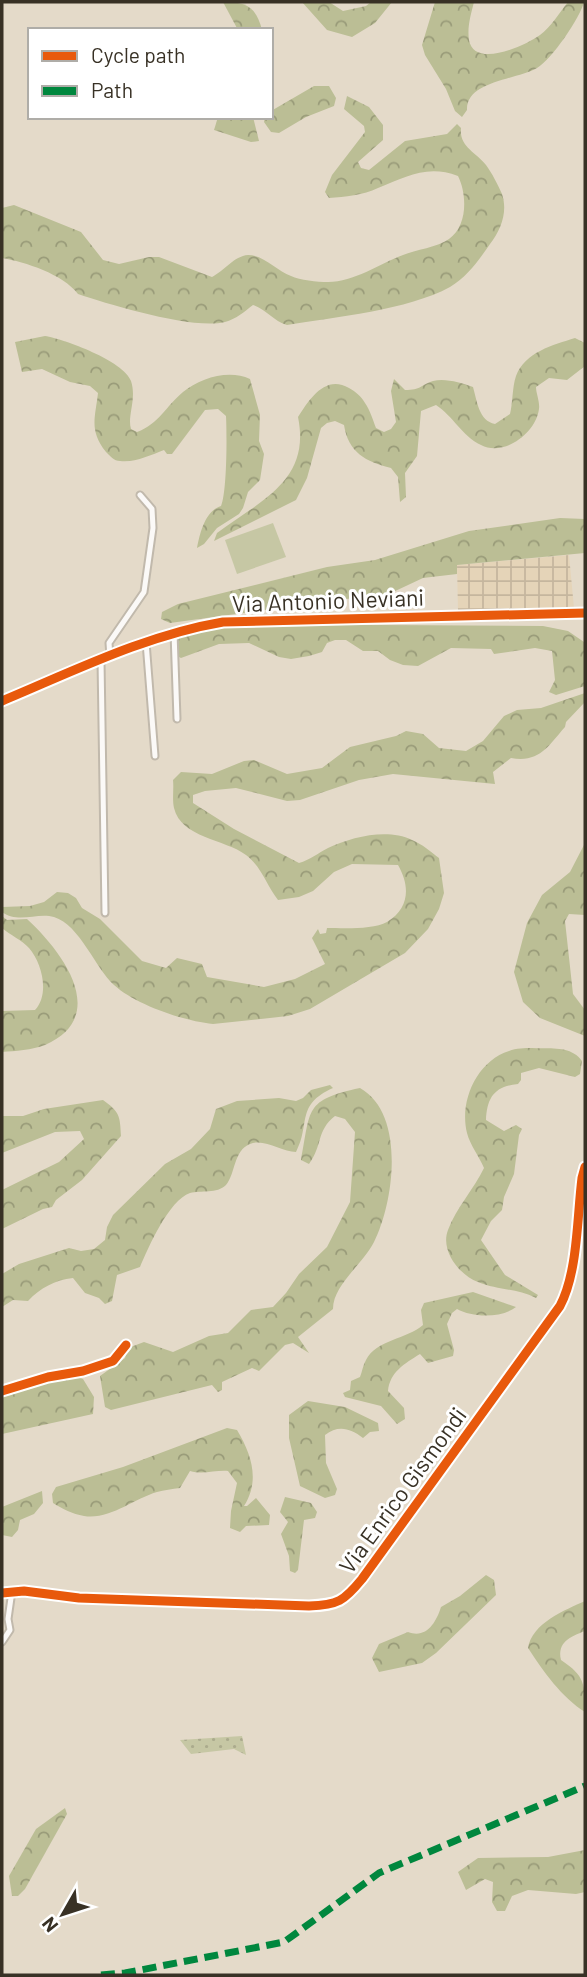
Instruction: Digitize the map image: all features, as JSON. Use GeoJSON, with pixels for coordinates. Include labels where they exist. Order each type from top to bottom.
{"type":"FeatureCollection","features":[{"type":"Feature","properties":{"kind":"street"},"geometry":{"type":"LineString","coordinates":[[110,657],[110,643],[144,592],[153,528],[152,509],[140,495]]}},
{"type":"Feature","properties":{"kind":"street","name":"Via Antonio Neviani"},"geometry":{"type":"LineString","coordinates":[[2,701],[174,632],[230,621],[585,613]]}},
{"type":"Feature","properties":{"kind":"street"},"geometry":{"type":"LineString","coordinates":[[174,632],[177,719]]}},
{"type":"Feature","properties":{"kind":"street"},"geometry":{"type":"LineString","coordinates":[[146,642],[155,756]]}},
{"type":"Feature","properties":{"kind":"street"},"geometry":{"type":"LineString","coordinates":[[101,660],[107,843],[105,913]]}},
{"type":"Feature","properties":{"kind":"street","name":"Via Enrico Gismondi"},"geometry":{"type":"LineString","coordinates":[[2,1592],[33,1591],[79,1598],[309,1606],[332,1605],[341,1601],[362,1579],[560,1306],[572,1264],[585,1167]]}},
{"type":"Feature","properties":{"kind":"street"},"geometry":{"type":"LineString","coordinates":[[2,1391],[113,1361],[126,1345]]}},
{"type":"Feature","properties":{"kind":"street"},"geometry":{"type":"LineString","coordinates":[[2,1642],[10,1630],[8,1619],[12,1591]]}},
{"type":"Feature","properties":{"kind":"shaded area"},"geometry":{"type":"Polygon","coordinates":[[[569,555],[574,608],[458,611],[457,565],[569,555]]]}},
{"type":"Feature","properties":{"kind":"green space"},"geometry":{"type":"Polygon","coordinates":[[[223,2],[249,7],[257,16],[261,28],[237,28],[223,2]]]}},
{"type":"Feature","properties":{"kind":"green space"},"geometry":{"type":"Polygon","coordinates":[[[302,2],[329,2],[343,11],[366,6],[371,2],[392,2],[375,23],[352,37],[327,30],[302,2]]]}},
{"type":"Feature","properties":{"kind":"green space"},"geometry":{"type":"Polygon","coordinates":[[[435,2],[474,2],[469,40],[473,49],[490,54],[533,40],[548,28],[568,2],[584,2],[565,38],[543,63],[528,72],[483,87],[469,100],[462,117],[455,111],[422,45],[435,2]]]}},
{"type":"Feature","properties":{"kind":"green space"},"geometry":{"type":"Polygon","coordinates":[[[314,86],[329,86],[336,98],[334,106],[306,117],[279,133],[271,132],[264,122],[265,119],[273,119],[273,110],[314,86]]]}},
{"type":"Feature","properties":{"kind":"green space"},"geometry":{"type":"Polygon","coordinates":[[[347,96],[369,107],[383,125],[383,140],[358,162],[361,168],[369,170],[405,141],[447,134],[457,124],[461,128],[465,145],[486,165],[495,179],[504,201],[500,227],[472,268],[450,287],[414,302],[393,307],[287,325],[253,305],[225,322],[193,323],[152,315],[78,294],[53,275],[21,262],[2,258],[2,208],[14,205],[81,232],[103,260],[119,264],[159,257],[212,277],[238,258],[248,255],[260,258],[286,274],[304,280],[338,281],[449,239],[463,218],[464,200],[458,176],[436,171],[417,173],[366,192],[329,198],[325,192],[332,175],[365,132],[364,126],[344,109],[347,96]]]}},
{"type":"Feature","properties":{"kind":"green space"},"geometry":{"type":"Polygon","coordinates":[[[217,119],[254,119],[259,141],[251,142],[214,130],[217,119]]]}},
{"type":"Feature","properties":{"kind":"green space"},"geometry":{"type":"Polygon","coordinates":[[[45,336],[92,352],[126,373],[133,388],[131,429],[137,432],[157,420],[177,397],[198,383],[224,375],[250,379],[260,415],[259,441],[264,454],[260,480],[248,492],[239,514],[217,528],[204,544],[197,548],[204,523],[215,509],[221,506],[223,499],[226,416],[218,409],[205,410],[172,454],[167,454],[164,450],[137,460],[116,460],[106,452],[95,431],[98,393],[90,386],[70,382],[42,369],[22,372],[15,342],[45,336]]]}},
{"type":"Feature","properties":{"kind":"green space"},"geometry":{"type":"Polygon","coordinates":[[[575,338],[585,343],[585,366],[567,380],[549,378],[536,387],[539,406],[537,418],[518,440],[499,448],[490,448],[474,441],[436,405],[421,411],[417,456],[405,473],[406,497],[400,502],[398,477],[391,468],[366,459],[354,449],[344,425],[335,421],[327,423],[321,428],[307,478],[296,500],[214,541],[217,533],[265,499],[290,473],[297,457],[300,439],[298,417],[313,397],[325,387],[340,385],[356,393],[367,406],[376,428],[384,432],[391,429],[396,422],[391,391],[394,379],[405,390],[433,381],[453,381],[473,387],[482,415],[495,424],[510,414],[516,376],[526,361],[541,351],[575,338]]]}},
{"type":"Feature","properties":{"kind":"green space"},"geometry":{"type":"Polygon","coordinates":[[[560,518],[585,519],[585,553],[457,565],[457,574],[423,578],[391,593],[170,623],[161,619],[162,612],[178,604],[327,567],[375,560],[469,531],[560,518]]]}},
{"type":"Feature","properties":{"kind":"green space"},"geometry":{"type":"Polygon","coordinates":[[[273,523],[286,557],[237,574],[225,540],[273,523]]]}},
{"type":"Feature","properties":{"kind":"green space"},"geometry":{"type":"Polygon","coordinates":[[[226,624],[543,626],[568,631],[584,642],[585,686],[556,695],[549,692],[555,680],[552,651],[535,648],[494,654],[491,649],[451,648],[418,666],[403,665],[378,651],[363,651],[346,640],[335,640],[327,643],[322,652],[291,659],[279,657],[249,643],[219,644],[181,658],[177,656],[175,637],[179,633],[226,624]]]}},
{"type":"Feature","properties":{"kind":"green space"},"geometry":{"type":"Polygon","coordinates":[[[585,693],[585,702],[548,746],[529,758],[511,758],[493,772],[495,784],[393,774],[359,780],[300,800],[287,801],[236,788],[193,795],[193,803],[234,829],[299,863],[337,844],[381,834],[412,840],[439,858],[444,893],[428,929],[405,953],[310,1009],[288,1016],[213,1024],[175,1016],[135,999],[114,985],[72,929],[63,922],[48,916],[21,918],[2,912],[2,907],[30,906],[44,902],[57,892],[68,893],[76,898],[82,908],[100,919],[142,961],[166,968],[177,958],[202,964],[207,977],[264,987],[295,979],[325,964],[312,938],[318,929],[320,934],[326,933],[327,928],[381,925],[395,916],[406,896],[405,881],[398,865],[352,864],[334,872],[313,891],[299,897],[278,900],[256,865],[246,855],[194,832],[178,818],[173,805],[173,780],[181,772],[212,774],[244,761],[254,760],[287,774],[322,768],[350,747],[406,731],[423,734],[439,748],[466,751],[483,741],[504,716],[517,710],[541,708],[585,693]]]}},
{"type":"Feature","properties":{"kind":"green space"},"geometry":{"type":"Polygon","coordinates":[[[585,843],[585,915],[569,914],[565,921],[573,994],[585,1010],[585,1036],[540,1018],[523,1002],[514,972],[527,923],[542,895],[570,872],[585,843]]]}},
{"type":"Feature","properties":{"kind":"green space"},"geometry":{"type":"Polygon","coordinates":[[[2,916],[7,920],[27,919],[41,932],[65,965],[74,983],[78,1001],[75,1018],[65,1033],[40,1047],[2,1052],[2,1011],[35,1010],[42,996],[43,979],[34,954],[2,928],[2,916]]]}},
{"type":"Feature","properties":{"kind":"green space"},"geometry":{"type":"Polygon","coordinates":[[[515,1049],[572,1052],[582,1061],[580,1074],[575,1077],[539,1068],[521,1073],[518,1084],[503,1087],[490,1099],[486,1120],[504,1131],[516,1125],[522,1129],[514,1174],[504,1197],[502,1210],[491,1221],[481,1240],[505,1275],[538,1295],[536,1298],[471,1279],[453,1261],[446,1238],[456,1214],[484,1168],[468,1137],[465,1121],[468,1096],[473,1084],[488,1064],[498,1056],[515,1049]]]}},
{"type":"Feature","properties":{"kind":"green space"},"geometry":{"type":"Polygon","coordinates":[[[330,1085],[333,1088],[321,1094],[309,1108],[296,1152],[267,1144],[250,1144],[240,1152],[226,1185],[214,1191],[190,1193],[182,1197],[167,1214],[140,1267],[117,1275],[112,1301],[105,1304],[99,1298],[85,1293],[73,1278],[48,1285],[28,1301],[13,1300],[2,1307],[2,1274],[19,1264],[69,1248],[81,1251],[94,1249],[105,1240],[113,1215],[165,1164],[191,1149],[210,1129],[216,1109],[237,1101],[279,1098],[296,1101],[311,1090],[330,1085]]]}},
{"type":"Feature","properties":{"kind":"green space"},"geometry":{"type":"Polygon","coordinates":[[[360,1088],[375,1100],[384,1117],[390,1138],[392,1160],[387,1205],[374,1242],[343,1283],[334,1300],[333,1309],[298,1337],[309,1353],[293,1343],[285,1345],[259,1371],[252,1368],[222,1382],[222,1390],[218,1392],[212,1385],[111,1410],[105,1407],[100,1376],[125,1358],[128,1348],[144,1342],[173,1352],[209,1336],[228,1333],[251,1310],[273,1307],[299,1274],[327,1247],[350,1202],[355,1132],[345,1119],[335,1116],[325,1127],[309,1164],[301,1160],[309,1118],[313,1109],[329,1097],[360,1088]]]}},
{"type":"Feature","properties":{"kind":"green space"},"geometry":{"type":"Polygon","coordinates":[[[103,1100],[118,1115],[121,1136],[82,1180],[56,1200],[52,1207],[2,1229],[2,1190],[59,1162],[84,1139],[80,1131],[55,1132],[2,1153],[2,1116],[23,1116],[44,1109],[103,1100]]]}},
{"type":"Feature","properties":{"kind":"green space"},"geometry":{"type":"Polygon","coordinates":[[[473,1292],[516,1307],[487,1316],[457,1309],[452,1313],[447,1324],[453,1356],[428,1363],[420,1354],[403,1365],[389,1384],[388,1391],[404,1408],[405,1419],[397,1424],[381,1406],[345,1397],[343,1393],[350,1390],[351,1381],[360,1377],[371,1353],[423,1325],[421,1310],[424,1303],[473,1292]]]}},
{"type":"Feature","properties":{"kind":"green space"},"geometry":{"type":"Polygon","coordinates":[[[71,1375],[83,1379],[94,1397],[93,1414],[2,1434],[2,1395],[71,1375]]]}},
{"type":"Feature","properties":{"kind":"green space"},"geometry":{"type":"Polygon","coordinates":[[[308,1401],[345,1407],[378,1423],[379,1431],[370,1432],[363,1438],[344,1429],[325,1435],[326,1463],[337,1489],[335,1495],[325,1498],[300,1486],[289,1438],[289,1415],[308,1401]]]}},
{"type":"Feature","properties":{"kind":"green space"},"geometry":{"type":"Polygon","coordinates":[[[227,1428],[237,1430],[250,1458],[252,1487],[244,1506],[256,1498],[270,1515],[269,1525],[246,1526],[240,1532],[230,1528],[237,1483],[228,1471],[190,1471],[180,1488],[148,1495],[103,1515],[80,1515],[53,1503],[52,1494],[56,1487],[123,1467],[227,1428]]]}},
{"type":"Feature","properties":{"kind":"green space"},"geometry":{"type":"Polygon","coordinates":[[[42,1491],[43,1503],[34,1514],[20,1520],[18,1530],[12,1537],[2,1535],[2,1507],[42,1491]]]}},
{"type":"Feature","properties":{"kind":"green space"},"geometry":{"type":"Polygon","coordinates":[[[285,1497],[311,1503],[317,1512],[315,1518],[304,1520],[298,1570],[295,1573],[290,1571],[289,1556],[281,1534],[288,1522],[280,1512],[285,1497]]]}},
{"type":"Feature","properties":{"kind":"green space"},"geometry":{"type":"Polygon","coordinates":[[[486,1575],[494,1580],[496,1595],[436,1653],[422,1663],[379,1672],[372,1658],[379,1644],[408,1632],[414,1634],[425,1631],[433,1624],[441,1607],[486,1575]]]}},
{"type":"Feature","properties":{"kind":"green space"},"geometry":{"type":"Polygon","coordinates":[[[585,1601],[585,1631],[566,1641],[560,1654],[561,1660],[575,1671],[582,1682],[585,1712],[561,1692],[528,1648],[536,1631],[543,1625],[559,1613],[585,1601]]]}},
{"type":"Feature","properties":{"kind":"green space"},"geometry":{"type":"Polygon","coordinates":[[[242,1736],[246,1755],[234,1749],[191,1754],[180,1740],[242,1736]]]}},
{"type":"Feature","properties":{"kind":"green space"},"geometry":{"type":"Polygon","coordinates":[[[65,1808],[67,1814],[25,1889],[18,1896],[12,1896],[9,1876],[36,1829],[65,1808]]]}},
{"type":"Feature","properties":{"kind":"green space"},"geometry":{"type":"Polygon","coordinates":[[[585,1850],[585,1892],[576,1894],[528,1890],[512,1896],[505,1911],[497,1911],[492,1902],[493,1882],[485,1879],[466,1890],[458,1872],[478,1858],[548,1857],[585,1850]]]}},
{"type":"Feature","properties":{"kind":"marked path"},"geometry":{"type":"LineString","coordinates":[[101,1975],[125,1973],[284,1942],[379,1873],[585,1786]]}},
{"type":"Feature","properties":{"kind":"cycle path"},"geometry":{"type":"LineString","coordinates":[[2,701],[138,645],[223,622],[585,613]]}},
{"type":"Feature","properties":{"kind":"cycle path"},"geometry":{"type":"LineString","coordinates":[[2,1593],[24,1591],[79,1598],[309,1606],[334,1603],[345,1597],[362,1579],[560,1306],[574,1261],[585,1167]]}},
{"type":"Feature","properties":{"kind":"cycle path"},"geometry":{"type":"LineString","coordinates":[[2,1391],[113,1361],[126,1345]]}}]}
